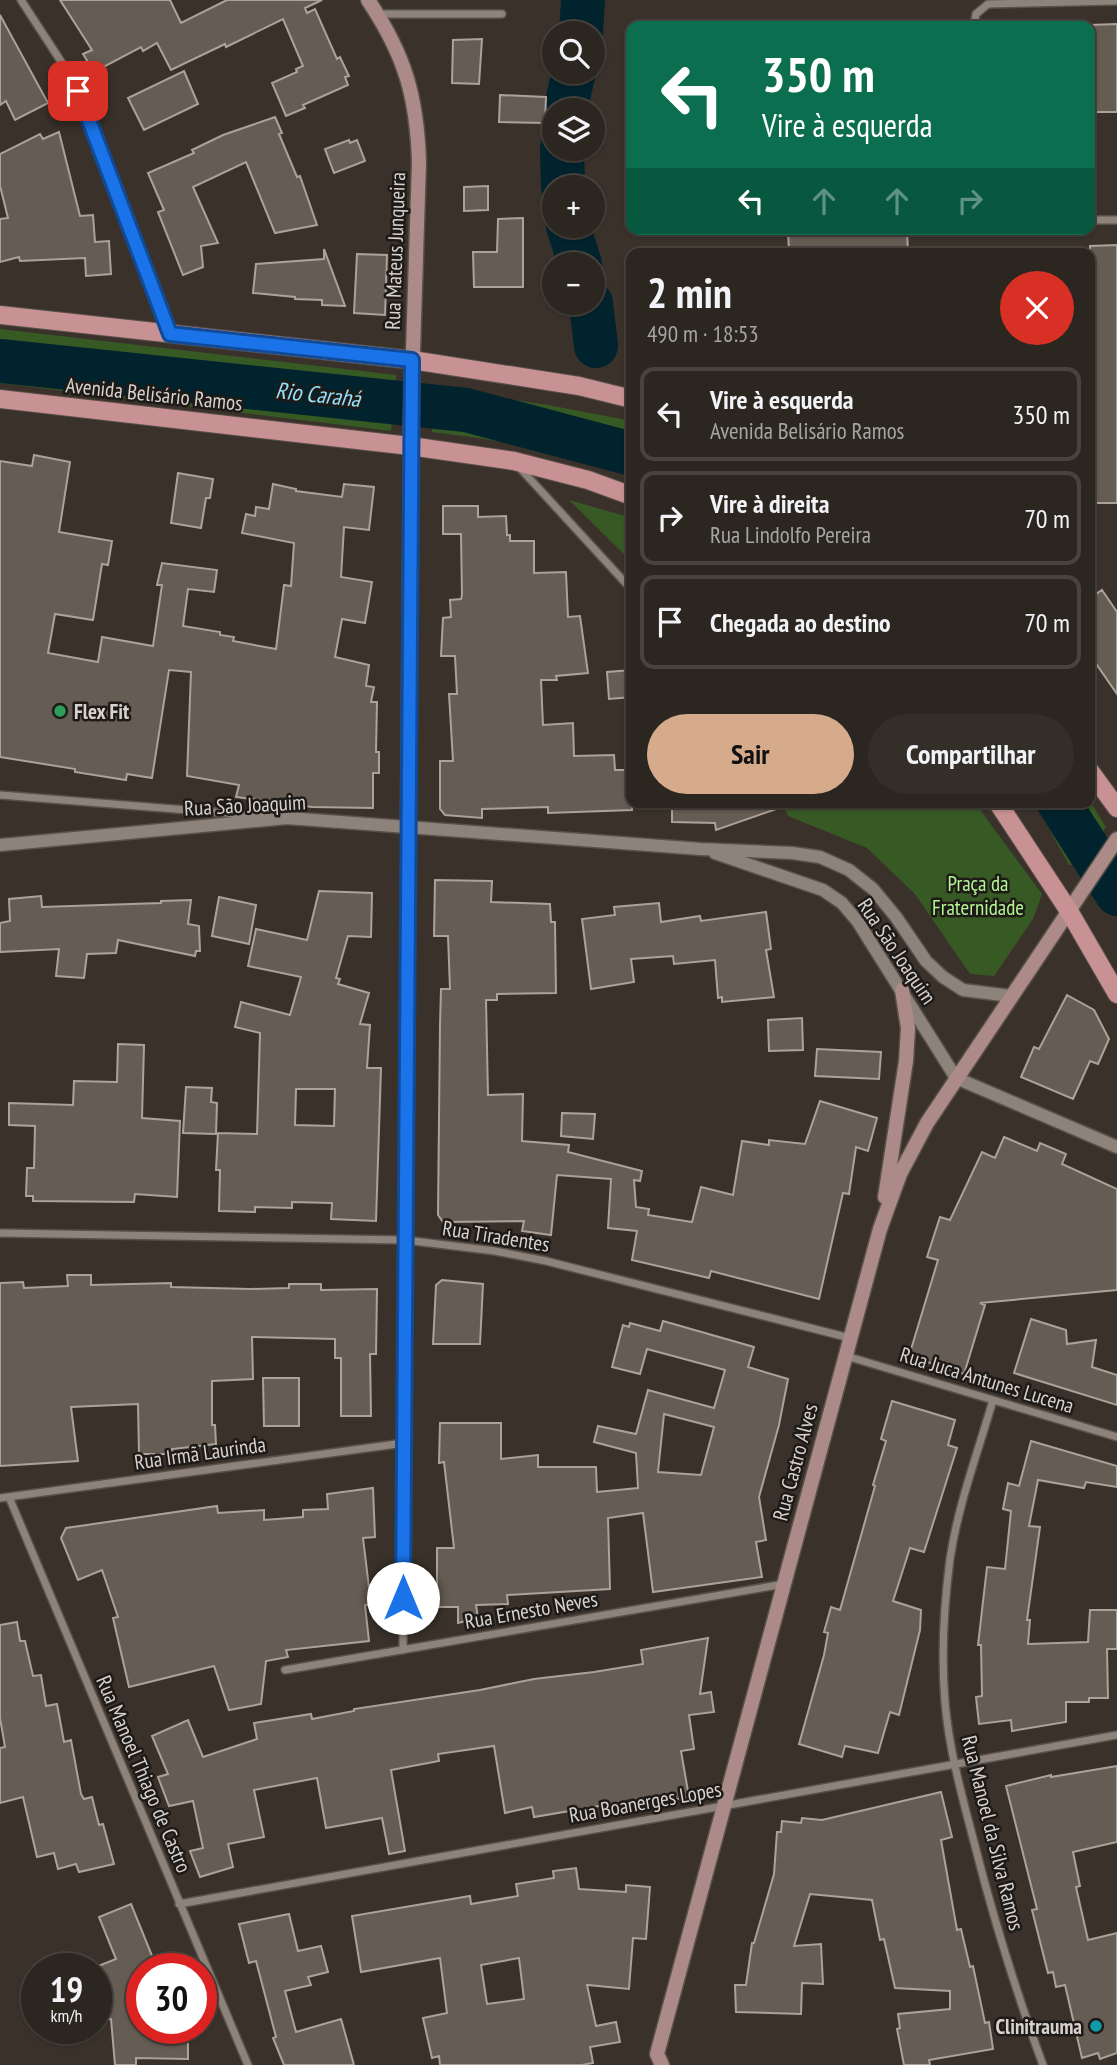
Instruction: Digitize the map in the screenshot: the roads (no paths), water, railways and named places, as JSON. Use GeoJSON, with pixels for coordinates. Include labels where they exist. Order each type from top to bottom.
{"type":"FeatureCollection","features":[{"type":"Feature","properties":{"kind":"main road","name":"Rua Mateus Junqueira"},"geometry":{"type":"LineString","coordinates":[[368,0],[398,51],[411,86],[418,121],[410,437]]}},
{"type":"Feature","properties":{"kind":"main road"},"geometry":{"type":"LineString","coordinates":[[0,315],[412,360],[579,387],[626,398]]}},
{"type":"Feature","properties":{"kind":"main road","name":"Avenida Belisário Ramos"},"geometry":{"type":"LineString","coordinates":[[0,399],[410,437],[588,480],[626,494]]}},
{"type":"Feature","properties":{"kind":"main road"},"geometry":{"type":"LineString","coordinates":[[1095,778],[1117,808]]}},
{"type":"Feature","properties":{"kind":"main road"},"geometry":{"type":"LineString","coordinates":[[1001,808],[1069,911],[1117,994]]}},
{"type":"Feature","properties":{"kind":"main road","name":"Rua Castro Alves"},"geometry":{"type":"LineString","coordinates":[[658,2061],[724,1805],[880,1230],[900,1174],[956,1078],[1113,845]]}},
{"type":"Feature","properties":{"kind":"main road"},"geometry":{"type":"LineString","coordinates":[[880,1230],[906,1061],[908,1028],[902,990]]}},
{"type":"Feature","properties":{"kind":"street"},"geometry":{"type":"LineString","coordinates":[[21,0],[64,66],[86,109],[170,334]]}},
{"type":"Feature","properties":{"kind":"street"},"geometry":{"type":"LineString","coordinates":[[975,21],[976,14],[988,4],[1117,1]]}},
{"type":"Feature","properties":{"kind":"street"},"geometry":{"type":"LineString","coordinates":[[378,15],[502,15]]}},
{"type":"Feature","properties":{"kind":"street"},"geometry":{"type":"LineString","coordinates":[[1095,220],[1117,220]]}},
{"type":"Feature","properties":{"kind":"street","name":"Rua Mateus Junqueira"},"geometry":{"type":"LineString","coordinates":[[403,1650],[410,437]]}},
{"type":"Feature","properties":{"kind":"street"},"geometry":{"type":"LineString","coordinates":[[514,461],[626,583]]}},
{"type":"Feature","properties":{"kind":"street"},"geometry":{"type":"LineString","coordinates":[[0,795],[287,818]]}},
{"type":"Feature","properties":{"kind":"street","name":"Rua São Joaquim"},"geometry":{"type":"LineString","coordinates":[[0,845],[287,818],[820,857],[849,870],[873,889],[896,916],[926,961],[943,977],[963,990],[1011,996]]}},
{"type":"Feature","properties":{"kind":"street","name":"Rua São Joaquim"},"geometry":{"type":"LineString","coordinates":[[701,849],[823,890],[842,904],[858,922],[956,1078]]}},
{"type":"Feature","properties":{"kind":"street"},"geometry":{"type":"LineString","coordinates":[[956,1078],[1117,1147]]}},
{"type":"Feature","properties":{"kind":"street","name":"Rua Tiradentes"},"geometry":{"type":"LineString","coordinates":[[0,1233],[405,1240],[495,1251],[546,1261],[851,1338]]}},
{"type":"Feature","properties":{"kind":"street","name":"Rua Juca Antunes Lucena"},"geometry":{"type":"LineString","coordinates":[[846,1355],[1117,1437]]}},
{"type":"Feature","properties":{"kind":"street","name":"Rua Manoel da Silva Ramos"},"geometry":{"type":"LineString","coordinates":[[993,1400],[950,1557],[943,1656],[945,1702],[954,1764],[995,1923],[1043,2065]]}},
{"type":"Feature","properties":{"kind":"street","name":"Rua Irmã Laurinda"},"geometry":{"type":"LineString","coordinates":[[0,1498],[404,1443]]}},
{"type":"Feature","properties":{"kind":"street","name":"Rua Manoel Thiago de Castro"},"geometry":{"type":"LineString","coordinates":[[9,1497],[248,2065]]}},
{"type":"Feature","properties":{"kind":"street","name":"Rua Ernesto Neves"},"geometry":{"type":"LineString","coordinates":[[285,1670],[784,1583]]}},
{"type":"Feature","properties":{"kind":"street","name":"Rua Boanerges Lopes"},"geometry":{"type":"LineString","coordinates":[[179,1904],[1117,1735]]}},
{"type":"Feature","properties":{"kind":"waterway"},"geometry":{"type":"LineString","coordinates":[[582,21],[583,0]]}},
{"type":"Feature","properties":{"kind":"waterway"},"geometry":{"type":"LineString","coordinates":[[568,98],[571,84]]}},
{"type":"Feature","properties":{"kind":"waterway"},"geometry":{"type":"LineString","coordinates":[[562,161],[563,175]]}},
{"type":"Feature","properties":{"kind":"waterway"},"geometry":{"type":"LineString","coordinates":[[572,238],[576,252]]}},
{"type":"Feature","properties":{"kind":"waterway"},"geometry":{"type":"LineString","coordinates":[[592,315],[596,346]]}},
{"type":"Feature","properties":{"kind":"waterway","name":"Rio Carahá"},"geometry":{"type":"LineString","coordinates":[[0,361],[466,410],[626,452]]}},
{"type":"Feature","properties":{"kind":"waterway","name":"Rio Carahá"},"geometry":{"type":"LineString","coordinates":[[1062,808],[1117,894]]}},
{"type":"Feature","properties":{"kind":"place","name":"Flex Fit"},"geometry":{"type":"Point","coordinates":[60,711]}},
{"type":"Feature","properties":{"kind":"place","name":"Clinitrauma"},"geometry":{"type":"Point","coordinates":[1096,2026]}},
{"type":"Feature","properties":{"kind":"park label","name":"Praça da Fraternidade"},"geometry":{"type":"Point","coordinates":[978,895]}}]}
